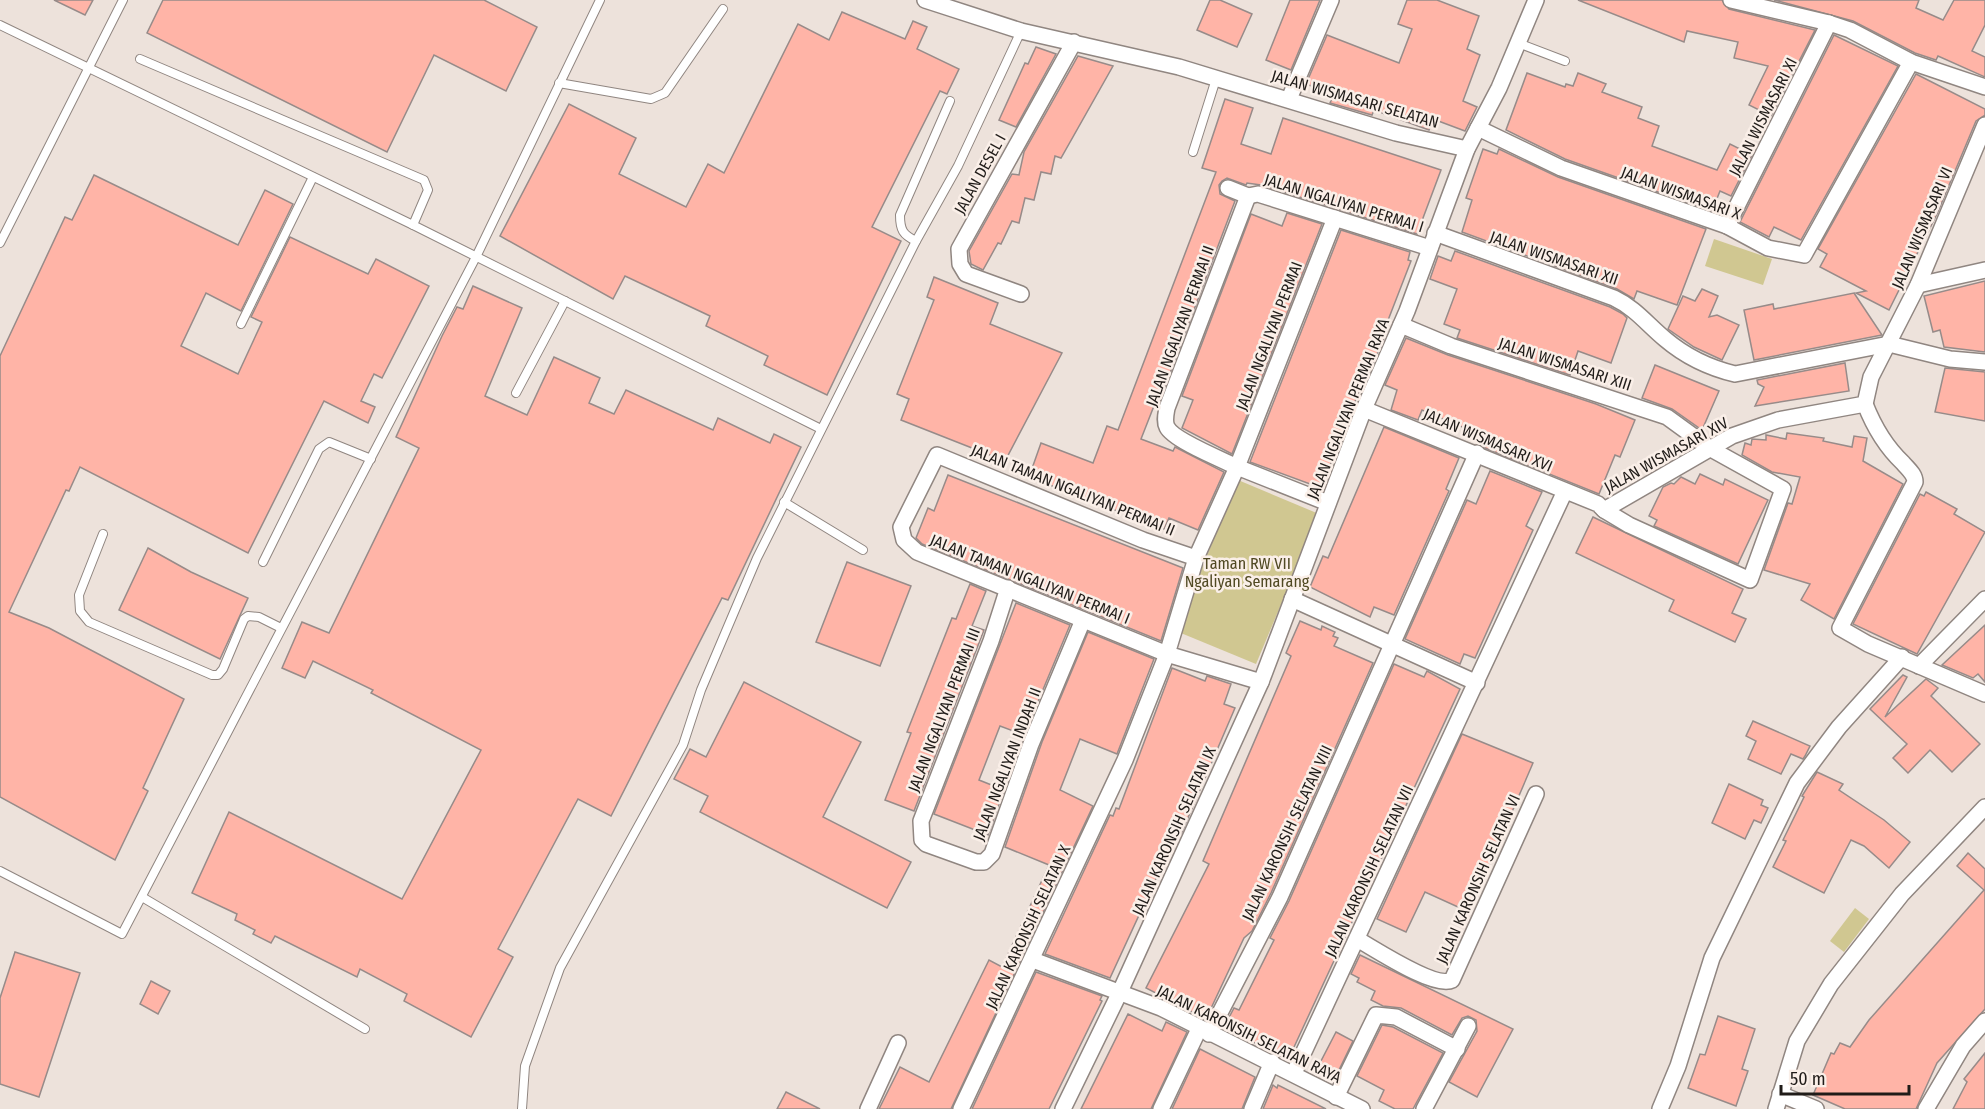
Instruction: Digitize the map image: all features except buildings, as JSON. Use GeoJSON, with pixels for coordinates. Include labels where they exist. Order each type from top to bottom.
{"type":"FeatureCollection","features":[{"type":"Feature","properties":{"kind":"street","name":"JALAN WISMASARI SELATAN"},"geometry":{"type":"LineString","coordinates":[[925,0],[1021,31],[1074,42],[1216,79],[1289,99],[1396,133],[1467,149]]}},
{"type":"Feature","properties":{"kind":"street"},"geometry":{"type":"LineString","coordinates":[[1289,99],[1330,0]]}},
{"type":"Feature","properties":{"kind":"street"},"geometry":{"type":"LineString","coordinates":[[1467,149],[1536,0]]}},
{"type":"Feature","properties":{"kind":"street"},"geometry":{"type":"LineString","coordinates":[[1731,0],[1829,22],[1850,30],[1911,62],[1985,87]]}},
{"type":"Feature","properties":{"kind":"street","name":"JALAN WISMASARI XI"},"geometry":{"type":"LineString","coordinates":[[1727,226],[1829,22]]}},
{"type":"Feature","properties":{"kind":"street","name":"JALAN DESEL I"},"geometry":{"type":"LineString","coordinates":[[1021,294],[966,274],[960,264],[960,249],[1074,42]]}},
{"type":"Feature","properties":{"kind":"street","name":"JALAN WISMASARI X"},"geometry":{"type":"LineString","coordinates":[[1478,128],[1561,168],[1727,226],[1768,248],[1804,255],[1911,62]]}},
{"type":"Feature","properties":{"kind":"street","name":"JALAN WISMASARI VI"},"geometry":{"type":"LineString","coordinates":[[1889,344],[1918,285],[1985,125]]}},
{"type":"Feature","properties":{"kind":"street","name":"JALAN NGALIYAN PERMAI RAYA"},"geometry":{"type":"LineString","coordinates":[[1261,682],[1328,503],[1364,410],[1401,325],[1467,149]]}},
{"type":"Feature","properties":{"kind":"street","name":"JALAN NGALIYAN PERMAI I"},"geometry":{"type":"LineString","coordinates":[[1228,188],[1248,196],[1258,194],[1430,248]]}},
{"type":"Feature","properties":{"kind":"street","name":"JALAN NGALIYAN PERMAI II"},"geometry":{"type":"LineString","coordinates":[[1248,196],[1167,408],[1165,419],[1167,429],[1237,467],[1328,503]]}},
{"type":"Feature","properties":{"kind":"street","name":"JALAN NGALIYAN PERMAI"},"geometry":{"type":"LineString","coordinates":[[1237,467],[1335,218]]}},
{"type":"Feature","properties":{"kind":"street","name":"JALAN WISMASARI XII"},"geometry":{"type":"LineString","coordinates":[[1435,233],[1614,298],[1633,308],[1666,339],[1693,358],[1714,369],[1735,374],[1889,344]]}},
{"type":"Feature","properties":{"kind":"street"},"geometry":{"type":"LineString","coordinates":[[1918,285],[1985,270]]}},
{"type":"Feature","properties":{"kind":"street","name":"JALAN WISMASARI XIII"},"geometry":{"type":"LineString","coordinates":[[1401,325],[1451,346],[1667,417],[1711,449],[1783,489],[1750,580],[1629,525],[1601,507]]}},
{"type":"Feature","properties":{"kind":"street"},"geometry":{"type":"LineString","coordinates":[[1985,362],[1950,358],[1889,344],[1871,377],[1865,404],[1875,428],[1895,456],[1915,475],[1916,482],[1839,627],[1868,644],[1985,694]]}},
{"type":"Feature","properties":{"kind":"street","name":"JALAN WISMASARI XIV"},"geometry":{"type":"LineString","coordinates":[[1601,507],[1732,436],[1778,420],[1865,404]]}},
{"type":"Feature","properties":{"kind":"street","name":"JALAN WISMASARI XVI"},"geometry":{"type":"LineString","coordinates":[[1364,410],[1477,453],[1601,507]]}},
{"type":"Feature","properties":{"kind":"street","name":"JALAN KARONSIH SELATAN VIII"},"geometry":{"type":"LineString","coordinates":[[1161,1109],[1280,897],[1477,453]]}},
{"type":"Feature","properties":{"kind":"street","name":"JALAN TAMAN NGALIYAN PERMAI II"},"geometry":{"type":"LineString","coordinates":[[937,455],[1143,540],[1196,558]]}},
{"type":"Feature","properties":{"kind":"street","name":"JALAN TAMAN NGALIYAN PERMAI I"},"geometry":{"type":"LineString","coordinates":[[937,455],[901,527],[904,540],[917,552],[1167,654]]}},
{"type":"Feature","properties":{"kind":"street"},"geometry":{"type":"LineString","coordinates":[[1237,467],[1196,558],[1167,654],[1261,682]]}},
{"type":"Feature","properties":{"kind":"street","name":"JALAN KARONSIH SELATAN VII"},"geometry":{"type":"LineString","coordinates":[[1294,1073],[1565,491]]}},
{"type":"Feature","properties":{"kind":"street","name":"JALAN NGALIYAN PERMAI III"},"geometry":{"type":"LineString","coordinates":[[926,844],[922,840],[921,821],[991,641],[1008,588]]}},
{"type":"Feature","properties":{"kind":"street"},"geometry":{"type":"LineString","coordinates":[[1292,599],[1477,683]]}},
{"type":"Feature","properties":{"kind":"street"},"geometry":{"type":"LineString","coordinates":[[1919,666],[1985,599]]}},
{"type":"Feature","properties":{"kind":"street","name":"JALAN NGALIYAN INDAH II"},"geometry":{"type":"LineString","coordinates":[[926,844],[976,861],[984,862],[992,854],[1031,744],[1083,620]]}},
{"type":"Feature","properties":{"kind":"street","name":"JALAN KARONSIH SELATAN X"},"geometry":{"type":"LineString","coordinates":[[961,1109],[1125,760],[1167,654]]}},
{"type":"Feature","properties":{"kind":"street"},"geometry":{"type":"LineString","coordinates":[[1660,1109],[1678,1066],[1712,958],[1797,783],[1839,727],[1902,657]]}},
{"type":"Feature","properties":{"kind":"street","name":"JALAN KARONSIH SELATAN IX"},"geometry":{"type":"LineString","coordinates":[[1119,994],[1261,682]]}},
{"type":"Feature","properties":{"kind":"street","name":"JALAN KARONSIH SELATAN VI"},"geometry":{"type":"LineString","coordinates":[[1357,939],[1440,982],[1452,980],[1536,794]]}},
{"type":"Feature","properties":{"kind":"street"},"geometry":{"type":"LineString","coordinates":[[1816,1109],[1778,1102],[1797,1041],[1831,984],[1902,894],[1985,807]]}},
{"type":"Feature","properties":{"kind":"street","name":"JALAN KARONSIH SELATAN RAYA"},"geometry":{"type":"LineString","coordinates":[[1033,960],[1161,1008],[1294,1073],[1356,1108]]}},
{"type":"Feature","properties":{"kind":"street"},"geometry":{"type":"LineString","coordinates":[[1064,1109],[1119,994]]}},
{"type":"Feature","properties":{"kind":"street"},"geometry":{"type":"LineString","coordinates":[[1336,1097],[1376,1015],[1396,1017],[1457,1049]]}},
{"type":"Feature","properties":{"kind":"street"},"geometry":{"type":"LineString","coordinates":[[1926,1109],[1963,1046],[1985,1021]]}},
{"type":"Feature","properties":{"kind":"street"},"geometry":{"type":"LineString","coordinates":[[1424,1109],[1468,1026]]}},
{"type":"Feature","properties":{"kind":"street"},"geometry":{"type":"LineString","coordinates":[[868,1109],[898,1043]]}},
{"type":"Feature","properties":{"kind":"street"},"geometry":{"type":"LineString","coordinates":[[1252,1109],[1272,1062]]}},
{"type":"Feature","properties":{"kind":"lane"},"geometry":{"type":"LineString","coordinates":[[0,243],[123,0]]}},
{"type":"Feature","properties":{"kind":"lane"},"geometry":{"type":"LineString","coordinates":[[0,871],[122,934],[476,257],[600,0]]}},
{"type":"Feature","properties":{"kind":"lane"},"geometry":{"type":"LineString","coordinates":[[560,83],[651,99],[665,93],[723,9]]}},
{"type":"Feature","properties":{"kind":"lane"},"geometry":{"type":"LineString","coordinates":[[0,25],[413,225],[821,429]]}},
{"type":"Feature","properties":{"kind":"lane"},"geometry":{"type":"LineString","coordinates":[[522,1109],[525,1066],[560,968],[683,745],[701,690],[784,502],[916,241],[958,166],[1021,31]]}},
{"type":"Feature","properties":{"kind":"lane"},"geometry":{"type":"LineString","coordinates":[[1518,43],[1565,61]]}},
{"type":"Feature","properties":{"kind":"lane"},"geometry":{"type":"LineString","coordinates":[[140,59],[424,180],[428,190],[413,225]]}},
{"type":"Feature","properties":{"kind":"lane"},"geometry":{"type":"LineString","coordinates":[[1193,152],[1216,79]]}},
{"type":"Feature","properties":{"kind":"lane"},"geometry":{"type":"LineString","coordinates":[[916,241],[905,236],[900,227],[900,215],[950,101]]}},
{"type":"Feature","properties":{"kind":"lane"},"geometry":{"type":"LineString","coordinates":[[241,324],[313,177]]}},
{"type":"Feature","properties":{"kind":"lane"},"geometry":{"type":"LineString","coordinates":[[516,393],[565,301]]}},
{"type":"Feature","properties":{"kind":"lane"},"geometry":{"type":"LineString","coordinates":[[263,562],[319,449],[329,442],[370,459]]}},
{"type":"Feature","properties":{"kind":"lane"},"geometry":{"type":"LineString","coordinates":[[784,502],[863,550]]}},
{"type":"Feature","properties":{"kind":"lane"},"geometry":{"type":"LineString","coordinates":[[103,534],[79,595],[80,610],[89,622],[212,675],[218,675],[223,669],[244,619],[248,616],[259,617],[281,628]]}},
{"type":"Feature","properties":{"kind":"lane"},"geometry":{"type":"LineString","coordinates":[[142,897],[365,1029]]}},
{"type":"Feature","properties":{"kind":"green space"},"geometry":{"type":"Polygon","coordinates":[[[1714,239],[1772,259],[1763,285],[1705,266],[1714,239]]]}},
{"type":"Feature","properties":{"kind":"green space","name":"Taman RW VII Ngaliyan Semarang"},"geometry":{"type":"Polygon","coordinates":[[[1238,480],[1319,514],[1256,664],[1176,631],[1238,480]]]}},
{"type":"Feature","properties":{"kind":"green space"},"geometry":{"type":"Polygon","coordinates":[[[1855,908],[1869,919],[1844,952],[1830,941],[1855,908]]]}}]}
